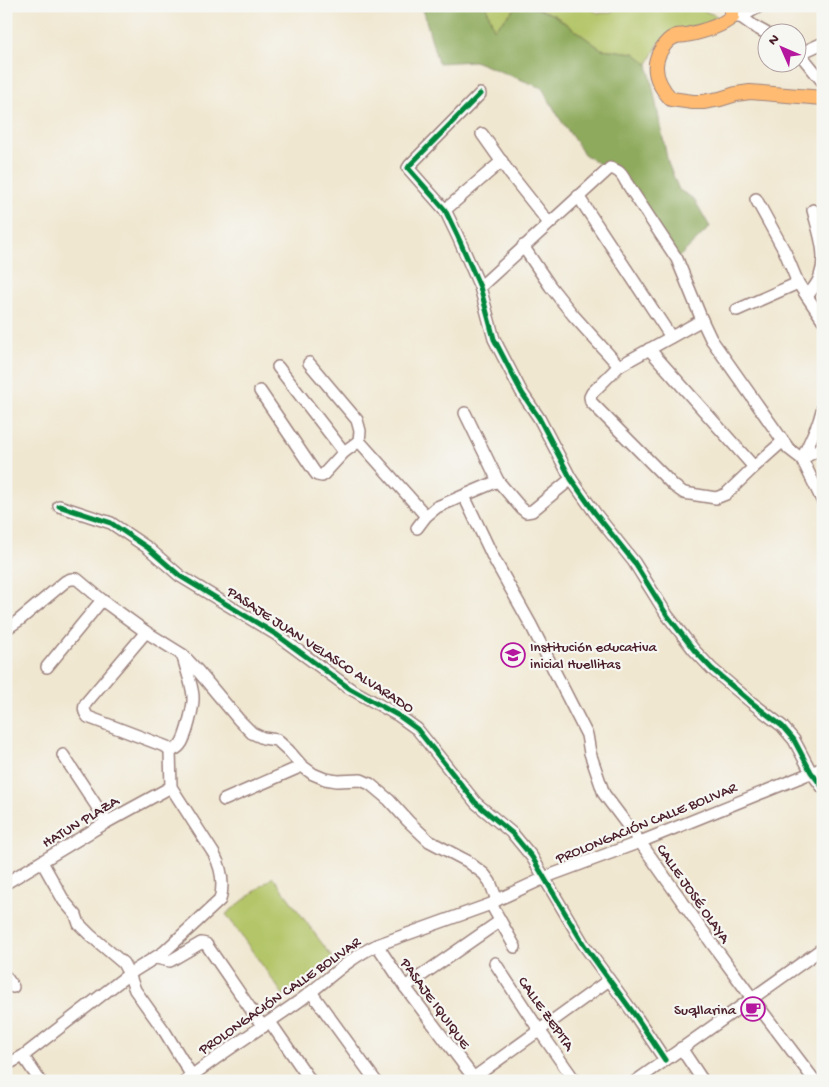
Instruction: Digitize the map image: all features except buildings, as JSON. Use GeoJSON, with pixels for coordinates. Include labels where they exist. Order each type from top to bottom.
{"type":"FeatureCollection","features":[{"type":"Feature","properties":{"kind":"main road"},"geometry":{"type":"LineString","coordinates":[[735,13],[724,23],[694,33],[674,37],[664,45],[659,54],[656,67],[657,78],[662,90],[671,99],[703,102],[750,92],[823,98]]}},
{"type":"Feature","properties":{"kind":"street"},"geometry":{"type":"LineString","coordinates":[[735,13],[760,6]]}},
{"type":"Feature","properties":{"kind":"street"},"geometry":{"type":"LineString","coordinates":[[735,13],[756,27]]}},
{"type":"Feature","properties":{"kind":"street"},"geometry":{"type":"LineString","coordinates":[[806,49],[823,43]]}},
{"type":"Feature","properties":{"kind":"street"},"geometry":{"type":"LineString","coordinates":[[806,60],[823,82]]}},
{"type":"Feature","properties":{"kind":"street"},"geometry":{"type":"LineString","coordinates":[[480,94],[408,168],[444,210],[480,287],[494,339],[522,393],[539,418],[572,479],[595,513],[634,562],[663,609],[694,650],[712,670],[782,726],[794,740],[811,772],[823,788]]}},
{"type":"Feature","properties":{"kind":"street"},"geometry":{"type":"LineString","coordinates":[[482,134],[549,223]]}},
{"type":"Feature","properties":{"kind":"street"},"geometry":{"type":"LineString","coordinates":[[444,210],[502,161]]}},
{"type":"Feature","properties":{"kind":"street"},"geometry":{"type":"LineString","coordinates":[[480,287],[610,168],[616,169],[623,174],[626,182],[677,259],[711,339],[789,449],[802,458],[823,502]]}},
{"type":"Feature","properties":{"kind":"street"},"geometry":{"type":"LineString","coordinates":[[578,196],[671,337]]}},
{"type":"Feature","properties":{"kind":"street"},"geometry":{"type":"LineString","coordinates":[[756,199],[785,252],[798,283],[823,320]]}},
{"type":"Feature","properties":{"kind":"street"},"geometry":{"type":"LineString","coordinates":[[807,296],[817,284],[822,266],[822,248],[813,210]]}},
{"type":"Feature","properties":{"kind":"street"},"geometry":{"type":"LineString","coordinates":[[523,246],[550,286],[619,366]]}},
{"type":"Feature","properties":{"kind":"street"},"geometry":{"type":"LineString","coordinates":[[737,310],[798,283]]}},
{"type":"Feature","properties":{"kind":"street"},"geometry":{"type":"LineString","coordinates":[[702,320],[619,366],[592,393],[590,397],[592,402],[674,486],[684,493],[716,498],[726,494],[783,441]]}},
{"type":"Feature","properties":{"kind":"street"},"geometry":{"type":"LineString","coordinates":[[649,349],[754,467]]}},
{"type":"Feature","properties":{"kind":"street"},"geometry":{"type":"LineString","coordinates":[[310,363],[357,420],[360,431],[359,441],[426,516]]}},
{"type":"Feature","properties":{"kind":"street"},"geometry":{"type":"LineString","coordinates":[[278,367],[344,452]]}},
{"type":"Feature","properties":{"kind":"street"},"geometry":{"type":"LineString","coordinates":[[260,392],[318,475],[322,476],[344,452],[359,441]]}},
{"type":"Feature","properties":{"kind":"street"},"geometry":{"type":"LineString","coordinates":[[802,458],[819,421],[823,406]]}},
{"type":"Feature","properties":{"kind":"street"},"geometry":{"type":"LineString","coordinates":[[465,413],[498,480],[526,512],[532,511],[572,479]]}},
{"type":"Feature","properties":{"kind":"street"},"geometry":{"type":"LineString","coordinates":[[802,458],[823,447]]}},
{"type":"Feature","properties":{"kind":"street"},"geometry":{"type":"LineString","coordinates":[[417,528],[426,516],[437,508],[498,480]]}},
{"type":"Feature","properties":{"kind":"street","name":"CALLE JOSÉ OLAYA"},"geometry":{"type":"LineString","coordinates":[[464,496],[493,557],[531,625],[587,735],[590,753],[604,794],[752,998],[815,1081]]}},
{"type":"Feature","properties":{"kind":"street","name":"PASAJE JUAN VELASCO ALVARADO"},"geometry":{"type":"LineString","coordinates":[[59,506],[111,523],[148,548],[180,576],[277,635],[350,688],[399,716],[416,729],[476,803],[513,834],[532,857],[584,945],[665,1060]]}},
{"type":"Feature","properties":{"kind":"street"},"geometry":{"type":"LineString","coordinates":[[6,629],[66,581],[77,579],[146,632],[183,654],[245,726],[258,736],[277,740],[302,766],[313,774],[325,779],[337,781],[361,780],[370,784],[389,800],[429,841],[467,861],[484,874],[490,882],[500,921],[515,947]]}},
{"type":"Feature","properties":{"kind":"street"},"geometry":{"type":"LineString","coordinates":[[47,667],[102,600]]}},
{"type":"Feature","properties":{"kind":"street"},"geometry":{"type":"LineString","coordinates":[[146,632],[86,703],[84,710],[88,717],[167,747],[170,750]]}},
{"type":"Feature","properties":{"kind":"street"},"geometry":{"type":"LineString","coordinates":[[170,750],[175,749],[181,744],[186,733],[193,697],[183,654]]}},
{"type":"Feature","properties":{"kind":"street"},"geometry":{"type":"LineString","coordinates":[[6,1065],[23,1056],[129,974],[156,958],[220,900],[223,891],[217,859],[171,787],[170,750]]}},
{"type":"Feature","properties":{"kind":"street"},"geometry":{"type":"LineString","coordinates":[[63,755],[107,822]]}},
{"type":"Feature","properties":{"kind":"street"},"geometry":{"type":"LineString","coordinates":[[224,800],[302,766]]}},
{"type":"Feature","properties":{"kind":"street","name":"PROLONGACIÓN CALLE BOLIVAR"},"geometry":{"type":"LineString","coordinates":[[190,1079],[311,992],[364,951],[376,945],[494,902],[551,875],[640,842],[823,768]]}},
{"type":"Feature","properties":{"kind":"street","name":"HATUN PLAZA"},"geometry":{"type":"LineString","coordinates":[[6,883],[107,822],[171,787]]}},
{"type":"Feature","properties":{"kind":"street"},"geometry":{"type":"LineString","coordinates":[[42,862],[64,901],[76,915],[79,924],[122,963],[129,974],[135,990],[165,1032],[190,1079]]}},
{"type":"Feature","properties":{"kind":"street"},"geometry":{"type":"LineString","coordinates":[[405,987],[500,921]]}},
{"type":"Feature","properties":{"kind":"street"},"geometry":{"type":"LineString","coordinates":[[156,958],[170,961],[201,944],[206,944],[310,1080]]}},
{"type":"Feature","properties":{"kind":"street","name":"PASAJE IQUIQUE"},"geometry":{"type":"LineString","coordinates":[[376,945],[471,1080]]}},
{"type":"Feature","properties":{"kind":"street"},"geometry":{"type":"LineString","coordinates":[[636,1081],[823,948]]}},
{"type":"Feature","properties":{"kind":"street","name":"CALLE ZEPITA"},"geometry":{"type":"LineString","coordinates":[[495,963],[575,1081]]}},
{"type":"Feature","properties":{"kind":"street"},"geometry":{"type":"LineString","coordinates":[[6,977],[13,988]]}},
{"type":"Feature","properties":{"kind":"street"},"geometry":{"type":"LineString","coordinates":[[471,1080],[609,980]]}},
{"type":"Feature","properties":{"kind":"street"},"geometry":{"type":"LineString","coordinates":[[311,992],[375,1080]]}},
{"type":"Feature","properties":{"kind":"street"},"geometry":{"type":"LineString","coordinates":[[681,1048],[703,1081]]}},
{"type":"Feature","properties":{"kind":"street"},"geometry":{"type":"LineString","coordinates":[[23,1056],[40,1081]]}},
{"type":"Feature","properties":{"kind":"green space"},"geometry":{"type":"Polygon","coordinates":[[[422,6],[486,6],[494,29],[518,6],[530,6],[554,15],[601,49],[634,53],[648,64],[668,163],[679,190],[694,199],[710,227],[677,259],[626,182],[584,154],[542,88],[474,61],[438,63],[422,6]]]}},
{"type":"Feature","properties":{"kind":"green space"},"geometry":{"type":"Polygon","coordinates":[[[486,6],[518,6],[494,29],[486,6]]]}},
{"type":"Feature","properties":{"kind":"green space"},"geometry":{"type":"Polygon","coordinates":[[[530,6],[586,6],[598,13],[612,13],[612,6],[692,6],[717,16],[706,24],[675,30],[659,43],[648,64],[634,53],[601,49],[554,15],[530,6]]]}},
{"type":"Feature","properties":{"kind":"green space"},"geometry":{"type":"Polygon","coordinates":[[[273,877],[335,961],[284,996],[226,914],[273,877]]]}},
{"type":"Feature","properties":{"kind":"cycle path"},"geometry":{"type":"LineString","coordinates":[[480,94],[408,168],[445,210],[480,287],[494,339],[571,479],[634,562],[667,615],[694,650],[712,669],[782,726],[794,740],[811,772],[823,788]]}},
{"type":"Feature","properties":{"kind":"cycle path"},"geometry":{"type":"LineString","coordinates":[[59,506],[111,523],[148,548],[180,576],[277,635],[349,688],[399,716],[417,729],[476,803],[513,834],[532,857],[584,945],[665,1060]]}},
{"type":"Feature","properties":{"kind":"place","name":"Institución educativa inicial Huellitas"},"geometry":{"type":"Point","coordinates":[513,655]}},
{"type":"Feature","properties":{"kind":"place","name":"Suqllarina"},"geometry":{"type":"Point","coordinates":[753,1009]}}]}
